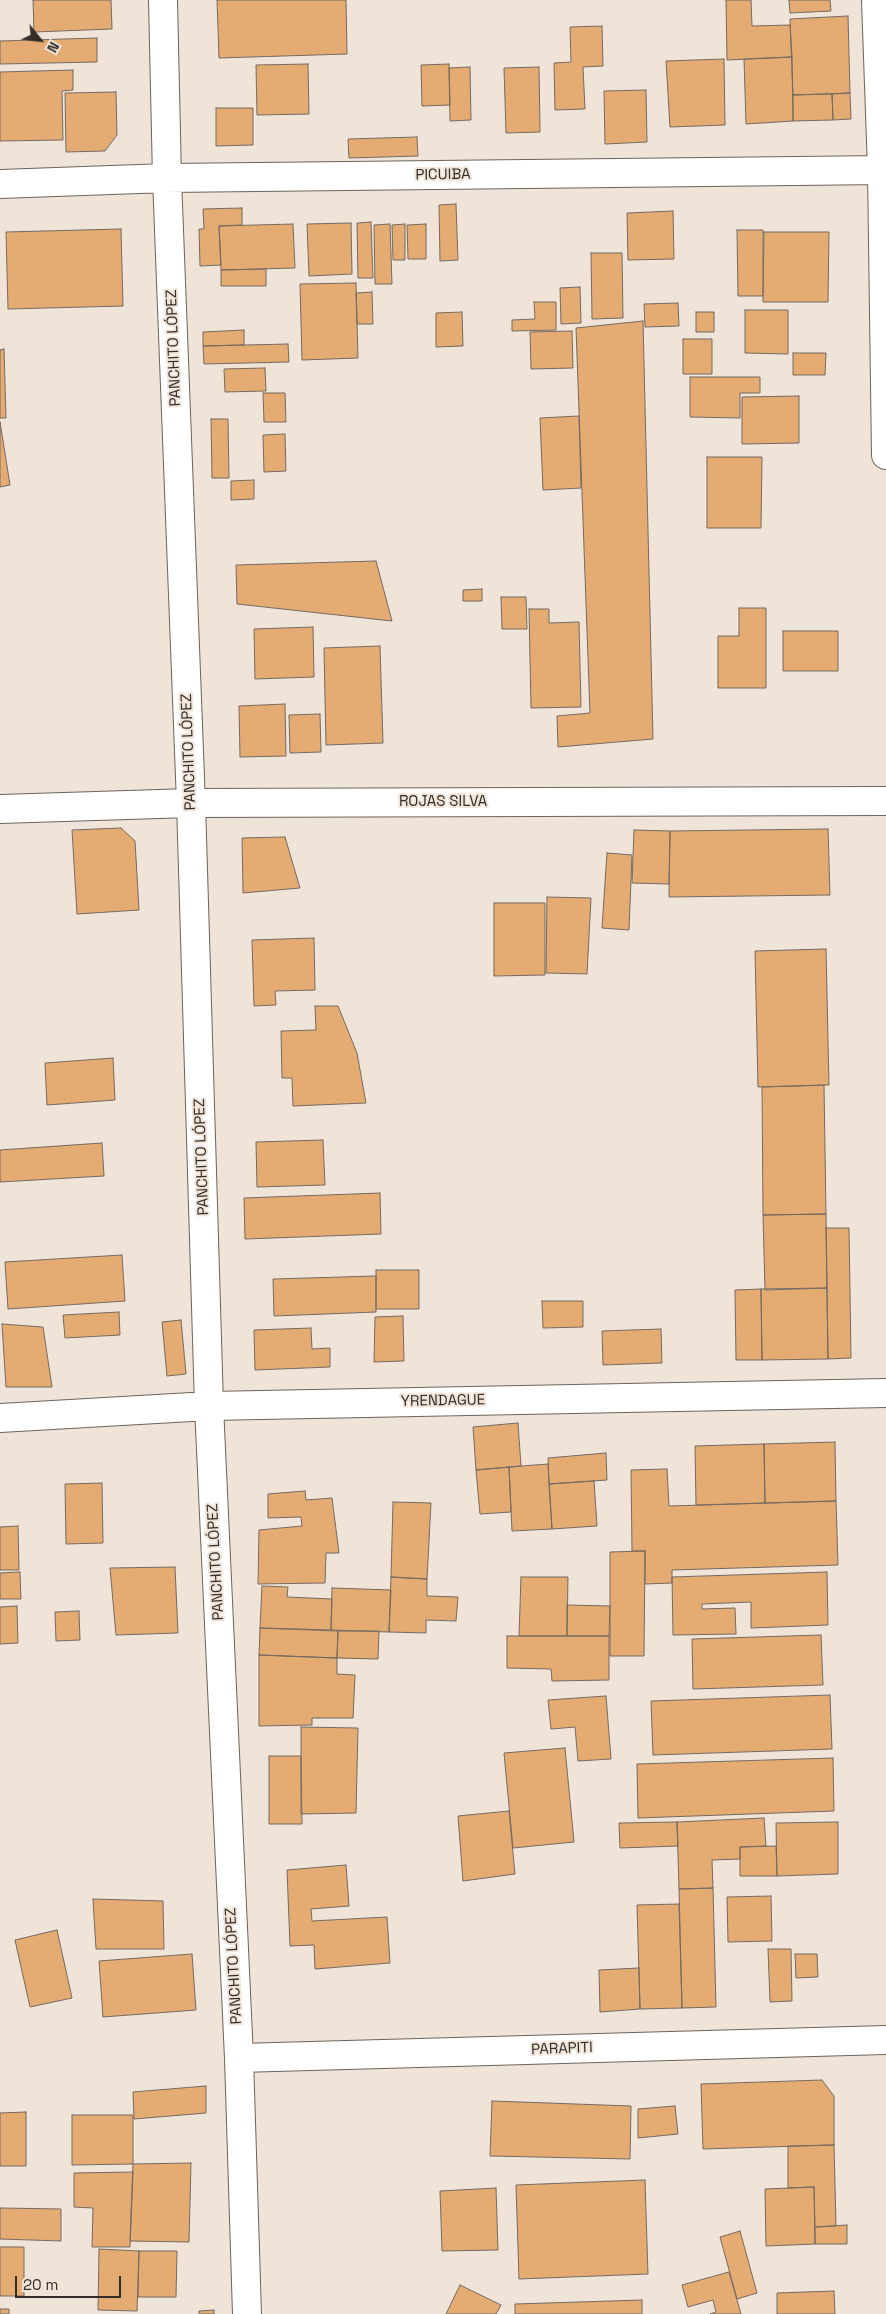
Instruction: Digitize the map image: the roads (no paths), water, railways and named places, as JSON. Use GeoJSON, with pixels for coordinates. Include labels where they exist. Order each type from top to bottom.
{"type":"FeatureCollection","features":[{"type":"Feature","properties":{"kind":"street","name":"PANCHITO LÓPEZ"},"geometry":{"type":"LineString","coordinates":[[163,0],[167,178],[191,803],[209,1406],[239,2058],[247,2314]]}},
{"type":"Feature","properties":{"kind":"street"},"geometry":{"type":"LineString","coordinates":[[876,0],[884,170],[886,455]]}},
{"type":"Feature","properties":{"kind":"street","name":"PICUIBA"},"geometry":{"type":"LineString","coordinates":[[0,184],[167,178],[884,170]]}},
{"type":"Feature","properties":{"kind":"street","name":"ROJAS SILVA"},"geometry":{"type":"LineString","coordinates":[[0,809],[191,803],[886,801]]}},
{"type":"Feature","properties":{"kind":"street","name":"YRENDAGUE"},"geometry":{"type":"LineString","coordinates":[[0,1418],[209,1406],[886,1394]]}},
{"type":"Feature","properties":{"kind":"street","name":"PARAPITI"},"geometry":{"type":"LineString","coordinates":[[239,2058],[886,2040]]}}]}
